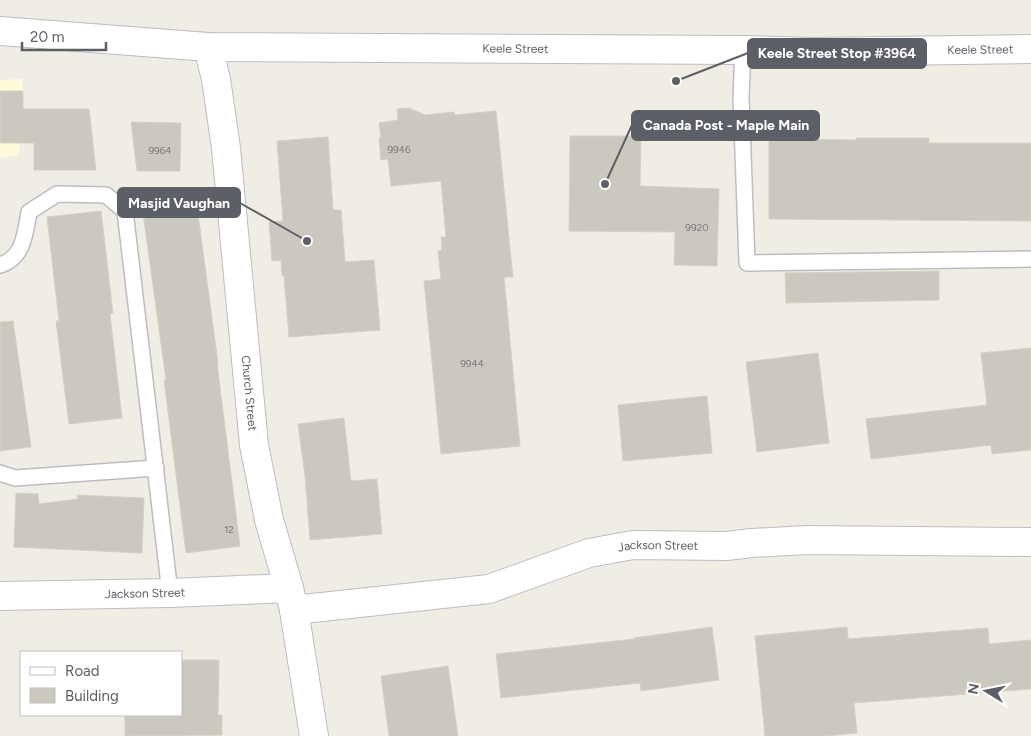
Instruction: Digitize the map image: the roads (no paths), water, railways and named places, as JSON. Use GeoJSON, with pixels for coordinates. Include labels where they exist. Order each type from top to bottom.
{"type":"FeatureCollection","features":[{"type":"Feature","properties":{"kind":"street","name":"Keele Street"},"geometry":{"type":"LineString","coordinates":[[0,31],[208,47],[812,52],[1031,49]]}},
{"type":"Feature","properties":{"kind":"street","name":"Church Street"},"geometry":{"type":"LineString","coordinates":[[208,47],[216,79],[226,148],[254,445],[269,520],[292,599],[314,736]]}},
{"type":"Feature","properties":{"kind":"street","name":"Jackson Street"},"geometry":{"type":"LineString","coordinates":[[0,596],[170,594],[292,599],[489,588],[589,553],[633,545],[726,546],[808,540],[1031,542]]}},
{"type":"Feature","properties":{"kind":"lane"},"geometry":{"type":"LineString","coordinates":[[743,50],[741,97],[747,263],[1031,259]]}},
{"type":"Feature","properties":{"kind":"lane"},"geometry":{"type":"LineString","coordinates":[[0,265],[8,263],[22,247],[29,212],[57,194],[106,195],[125,211],[170,594]]}},
{"type":"Feature","properties":{"kind":"lane"},"geometry":{"type":"LineString","coordinates":[[0,473],[16,478],[156,468]]}},
{"type":"Feature","properties":{"kind":"place","name":"Keele Street Stop #3964"},"geometry":{"type":"Point","coordinates":[676,81]}},
{"type":"Feature","properties":{"kind":"place","name":"Canada Post - Maple Main"},"geometry":{"type":"Point","coordinates":[605,184]}},
{"type":"Feature","properties":{"kind":"place","name":"Masjid Vaughan"},"geometry":{"type":"Point","coordinates":[307,241]}}]}
